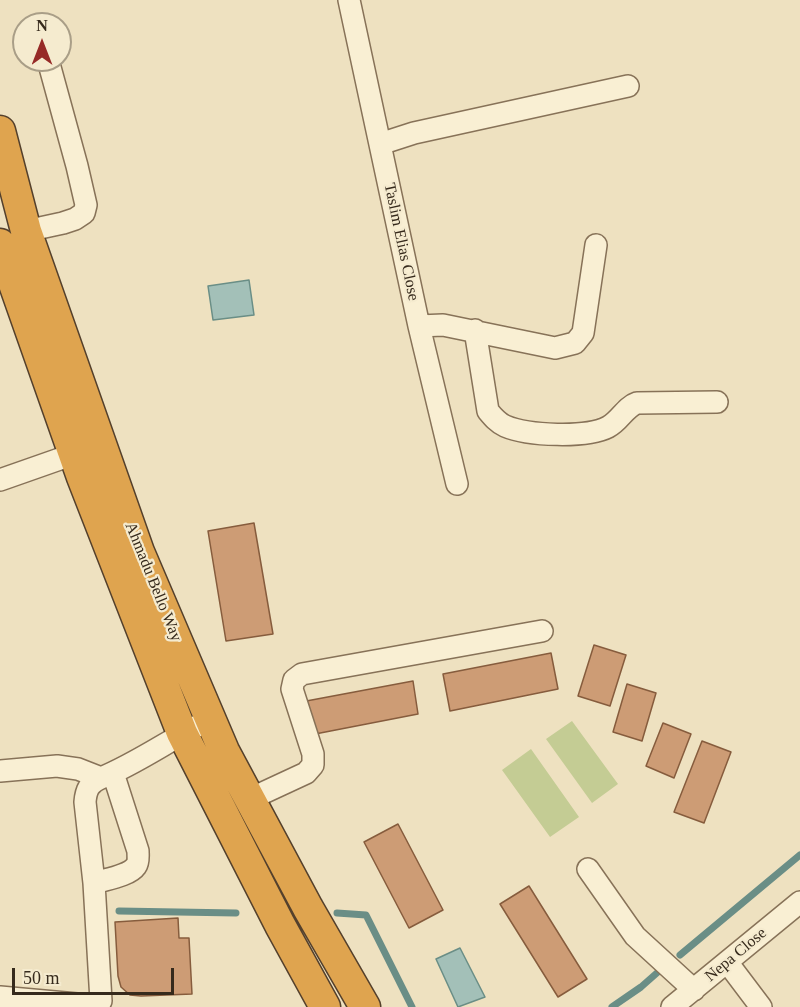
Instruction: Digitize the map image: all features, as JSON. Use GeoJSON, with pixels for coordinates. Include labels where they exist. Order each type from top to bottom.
{"type":"FeatureCollection","features":[{"type":"Feature","properties":{"kind":"highway","name":"Ahmadu Bello Way"},"geometry":{"type":"LineString","coordinates":[[0,131],[13,238],[74,454],[144,562],[224,751],[308,908],[365,1007]]}},
{"type":"Feature","properties":{"kind":"highway","name":"Ahmadu Bello Way"},"geometry":{"type":"LineString","coordinates":[[13,238],[111,514],[182,733],[280,925],[325,1007]]}},
{"type":"Feature","properties":{"kind":"street","name":"Taslim Elias Close"},"geometry":{"type":"LineString","coordinates":[[349,0],[419,326],[457,484]]}},
{"type":"Feature","properties":{"kind":"street"},"geometry":{"type":"LineString","coordinates":[[13,238],[75,219],[84,213],[86,205],[51,72]]}},
{"type":"Feature","properties":{"kind":"street"},"geometry":{"type":"LineString","coordinates":[[380,144],[414,133],[628,86]]}},
{"type":"Feature","properties":{"kind":"street"},"geometry":{"type":"LineString","coordinates":[[419,326],[443,325],[475,330],[555,348],[575,343],[583,333],[596,245]]}},
{"type":"Feature","properties":{"kind":"street"},"geometry":{"type":"LineString","coordinates":[[475,330],[488,411],[494,419],[505,426],[539,432],[587,432],[611,426],[628,408],[637,403],[717,402]]}},
{"type":"Feature","properties":{"kind":"street"},"geometry":{"type":"LineString","coordinates":[[0,480],[74,454]]}},
{"type":"Feature","properties":{"kind":"street"},"geometry":{"type":"LineString","coordinates":[[250,799],[306,773],[313,765],[313,754],[292,689],[294,680],[302,674],[542,631]]}},
{"type":"Feature","properties":{"kind":"street"},"geometry":{"type":"LineString","coordinates":[[0,997],[88,1005],[97,1005],[101,1001],[86,792],[92,782],[150,755],[182,733],[211,719]]}},
{"type":"Feature","properties":{"kind":"street"},"geometry":{"type":"LineString","coordinates":[[0,771],[57,766],[107,776]]}},
{"type":"Feature","properties":{"kind":"street"},"geometry":{"type":"LineString","coordinates":[[94,883],[129,872],[137,865],[139,859],[138,851],[107,776]]}},
{"type":"Feature","properties":{"kind":"street"},"geometry":{"type":"LineString","coordinates":[[588,869],[635,936],[694,990]]}},
{"type":"Feature","properties":{"kind":"street","name":"Nepa Close"},"geometry":{"type":"LineString","coordinates":[[672,1007],[800,902]]}},
{"type":"Feature","properties":{"kind":"street"},"geometry":{"type":"LineString","coordinates":[[727,962],[761,1007]]}},
{"type":"Feature","properties":{"kind":"green space"},"geometry":{"type":"Polygon","coordinates":[[[572,721],[618,784],[592,803],[546,739],[572,721]]]}},
{"type":"Feature","properties":{"kind":"green space"},"geometry":{"type":"Polygon","coordinates":[[[531,749],[579,817],[550,837],[502,770],[531,749]]]}},
{"type":"Feature","properties":{"kind":"water"},"geometry":{"type":"Polygon","coordinates":[[[249,280],[254,315],[213,320],[208,286],[249,280]]]}},
{"type":"Feature","properties":{"kind":"water"},"geometry":{"type":"Polygon","coordinates":[[[460,948],[485,997],[458,1007],[436,959],[460,948]]]}},
{"type":"Feature","properties":{"kind":"building"},"geometry":{"type":"Polygon","coordinates":[[[254,523],[273,634],[226,641],[208,531],[254,523]]]}},
{"type":"Feature","properties":{"kind":"building"},"geometry":{"type":"Polygon","coordinates":[[[594,645],[626,655],[610,706],[578,696],[594,645]]]}},
{"type":"Feature","properties":{"kind":"building"},"geometry":{"type":"Polygon","coordinates":[[[551,653],[558,689],[450,711],[443,674],[551,653]]]}},
{"type":"Feature","properties":{"kind":"building"},"geometry":{"type":"Polygon","coordinates":[[[413,681],[418,714],[310,735],[301,702],[413,681]]]}},
{"type":"Feature","properties":{"kind":"building"},"geometry":{"type":"Polygon","coordinates":[[[627,684],[656,693],[642,741],[613,732],[627,684]]]}},
{"type":"Feature","properties":{"kind":"building"},"geometry":{"type":"Polygon","coordinates":[[[663,723],[691,734],[674,778],[646,766],[663,723]]]}},
{"type":"Feature","properties":{"kind":"building"},"geometry":{"type":"Polygon","coordinates":[[[702,741],[731,752],[704,823],[674,812],[702,741]]]}},
{"type":"Feature","properties":{"kind":"building"},"geometry":{"type":"Polygon","coordinates":[[[398,824],[443,910],[409,928],[364,842],[398,824]]]}},
{"type":"Feature","properties":{"kind":"building"},"geometry":{"type":"Polygon","coordinates":[[[529,886],[587,979],[558,997],[500,904],[529,886]]]}},
{"type":"Feature","properties":{"kind":"building"},"geometry":{"type":"Polygon","coordinates":[[[178,918],[179,938],[189,938],[192,994],[130,995],[121,987],[118,976],[115,922],[178,918]]]}},
{"type":"Feature","properties":{"kind":"waterway"},"geometry":{"type":"LineString","coordinates":[[680,955],[800,855]]}},
{"type":"Feature","properties":{"kind":"waterway"},"geometry":{"type":"LineString","coordinates":[[119,911],[236,913]]}},
{"type":"Feature","properties":{"kind":"waterway"},"geometry":{"type":"LineString","coordinates":[[337,913],[366,915],[412,1007]]}},
{"type":"Feature","properties":{"kind":"waterway"},"geometry":{"type":"LineString","coordinates":[[612,1007],[658,972]]}}]}
